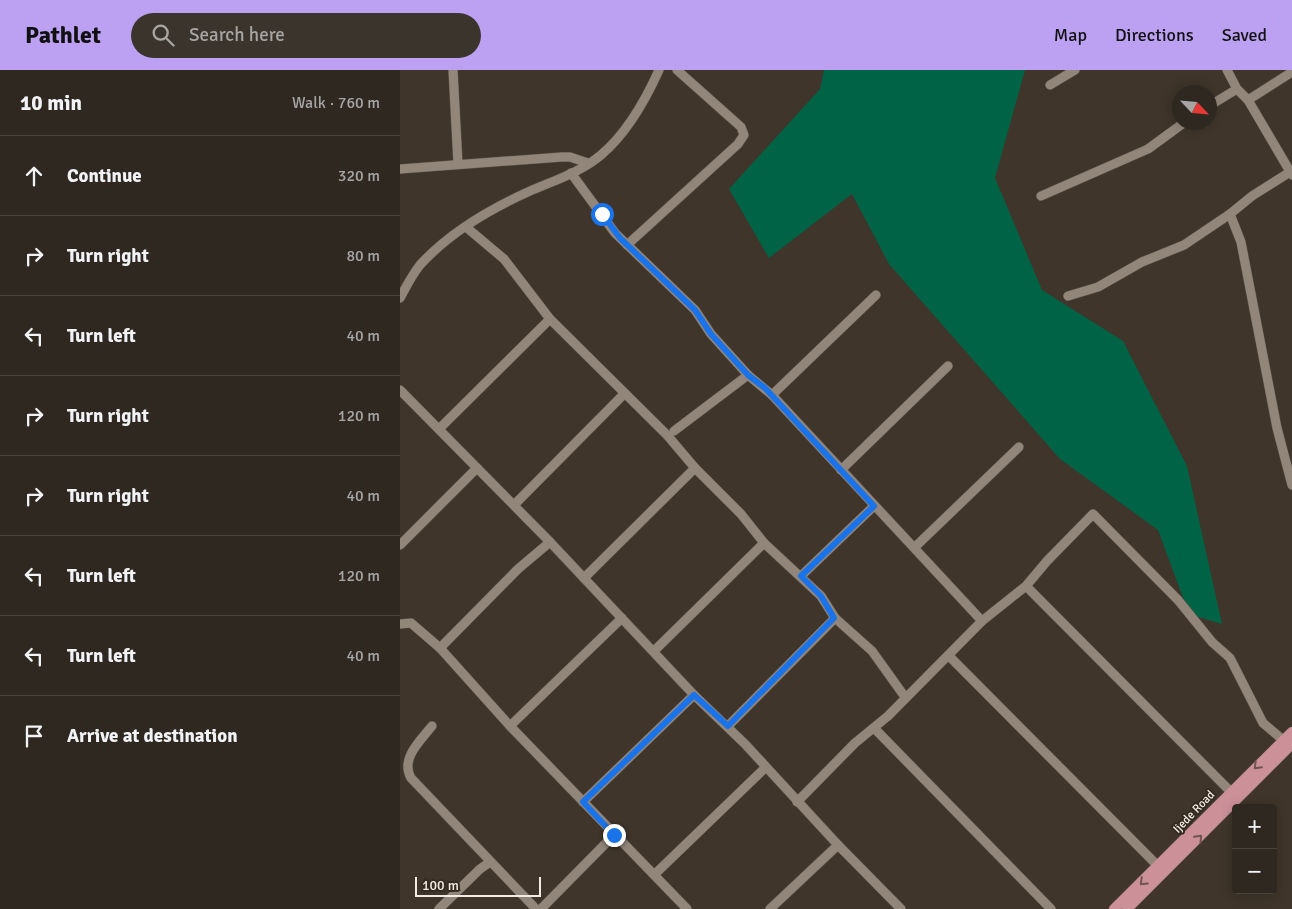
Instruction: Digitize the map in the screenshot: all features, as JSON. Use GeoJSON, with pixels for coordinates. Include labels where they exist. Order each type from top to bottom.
{"type":"FeatureCollection","features":[{"type":"Feature","properties":{"kind":"main road","name":"Ijede Road"},"geometry":{"type":"LineString","coordinates":[[1127,909],[1288,742],[1292,732]]}},
{"type":"Feature","properties":{"kind":"main road","name":"Ijede Road"},"geometry":{"type":"LineString","coordinates":[[1114,909],[1231,792],[1288,742]]}},
{"type":"Feature","properties":{"kind":"street"},"geometry":{"type":"LineString","coordinates":[[453,70],[458,164]]}},
{"type":"Feature","properties":{"kind":"street"},"geometry":{"type":"LineString","coordinates":[[400,298],[420,266],[442,244],[505,202],[571,173],[600,156],[622,131],[642,102],[658,70]]}},
{"type":"Feature","properties":{"kind":"street"},"geometry":{"type":"LineString","coordinates":[[627,245],[738,144],[744,136],[741,127],[677,70]]}},
{"type":"Feature","properties":{"kind":"street"},"geometry":{"type":"LineString","coordinates":[[1050,85],[1076,70]]}},
{"type":"Feature","properties":{"kind":"street"},"geometry":{"type":"LineString","coordinates":[[1068,296],[1098,287],[1142,262],[1180,247],[1230,214],[1252,196],[1291,173],[1248,100],[1237,89],[1227,70]]}},
{"type":"Feature","properties":{"kind":"street"},"geometry":{"type":"LineString","coordinates":[[1248,100],[1292,72]]}},
{"type":"Feature","properties":{"kind":"street"},"geometry":{"type":"LineString","coordinates":[[1217,102],[1237,89]]}},
{"type":"Feature","properties":{"kind":"street"},"geometry":{"type":"LineString","coordinates":[[1040,196],[1148,149],[1174,130]]}},
{"type":"Feature","properties":{"kind":"street"},"geometry":{"type":"LineString","coordinates":[[400,168],[562,157],[570,157],[588,163]]}},
{"type":"Feature","properties":{"kind":"street"},"geometry":{"type":"LineString","coordinates":[[571,173],[615,233],[695,310],[711,334],[748,375],[772,395],[982,621]]}},
{"type":"Feature","properties":{"kind":"street"},"geometry":{"type":"LineString","coordinates":[[1230,214],[1241,242],[1277,428],[1292,485]]}},
{"type":"Feature","properties":{"kind":"street"},"geometry":{"type":"LineString","coordinates":[[466,227],[504,259],[550,319],[667,435],[695,468],[741,514],[764,543],[821,596],[834,618],[872,651],[905,697]]}},
{"type":"Feature","properties":{"kind":"street"},"geometry":{"type":"LineString","coordinates":[[772,395],[876,296]]}},
{"type":"Feature","properties":{"kind":"street"},"geometry":{"type":"LineString","coordinates":[[439,429],[550,319]]}},
{"type":"Feature","properties":{"kind":"street"},"geometry":{"type":"LineString","coordinates":[[841,470],[948,366]]}},
{"type":"Feature","properties":{"kind":"street"},"geometry":{"type":"LineString","coordinates":[[674,431],[748,375]]}},
{"type":"Feature","properties":{"kind":"street"},"geometry":{"type":"LineString","coordinates":[[514,505],[624,394]]}},
{"type":"Feature","properties":{"kind":"street"},"geometry":{"type":"LineString","coordinates":[[402,395],[439,429],[550,542],[694,695],[728,726],[797,802],[901,909]]}},
{"type":"Feature","properties":{"kind":"street"},"geometry":{"type":"LineString","coordinates":[[915,548],[1019,447]]}},
{"type":"Feature","properties":{"kind":"street"},"geometry":{"type":"LineString","coordinates":[[400,544],[477,468]]}},
{"type":"Feature","properties":{"kind":"street"},"geometry":{"type":"LineString","coordinates":[[584,578],[695,468]]}},
{"type":"Feature","properties":{"kind":"street"},"geometry":{"type":"LineString","coordinates":[[801,576],[874,506]]}},
{"type":"Feature","properties":{"kind":"street"},"geometry":{"type":"LineString","coordinates":[[797,802],[855,743],[875,728],[949,656],[982,621],[1026,586],[1047,561],[1093,514],[1178,600],[1212,642],[1230,658],[1263,723],[1288,742]]}},
{"type":"Feature","properties":{"kind":"street"},"geometry":{"type":"LineString","coordinates":[[440,648],[518,569],[550,542]]}},
{"type":"Feature","properties":{"kind":"street"},"geometry":{"type":"LineString","coordinates":[[654,651],[764,543]]}},
{"type":"Feature","properties":{"kind":"street"},"geometry":{"type":"LineString","coordinates":[[1026,586],[1231,792]]}},
{"type":"Feature","properties":{"kind":"street"},"geometry":{"type":"LineString","coordinates":[[510,726],[622,618]]}},
{"type":"Feature","properties":{"kind":"street"},"geometry":{"type":"LineString","coordinates":[[728,726],[834,618]]}},
{"type":"Feature","properties":{"kind":"street"},"geometry":{"type":"LineString","coordinates":[[400,624],[411,623],[440,648],[510,726],[687,909]]}},
{"type":"Feature","properties":{"kind":"street"},"geometry":{"type":"LineString","coordinates":[[949,656],[1158,866]]}},
{"type":"Feature","properties":{"kind":"street"},"geometry":{"type":"LineString","coordinates":[[583,802],[694,695]]}},
{"type":"Feature","properties":{"kind":"street"},"geometry":{"type":"LineString","coordinates":[[432,726],[408,759],[406,771],[536,909]]}},
{"type":"Feature","properties":{"kind":"street"},"geometry":{"type":"LineString","coordinates":[[875,728],[1051,909]]}},
{"type":"Feature","properties":{"kind":"street"},"geometry":{"type":"LineString","coordinates":[[655,874],[766,768]]}},
{"type":"Feature","properties":{"kind":"street"},"geometry":{"type":"LineString","coordinates":[[541,909],[614,835]]}},
{"type":"Feature","properties":{"kind":"street"},"geometry":{"type":"LineString","coordinates":[[770,909],[838,845]]}},
{"type":"Feature","properties":{"kind":"street"},"geometry":{"type":"LineString","coordinates":[[439,909],[480,868],[490,862]]}},
{"type":"Feature","properties":{"kind":"green space"},"geometry":{"type":"Polygon","coordinates":[[[824,70],[1025,70],[995,178],[1042,290],[1123,341],[1187,466],[1222,624],[1189,614],[1158,530],[1060,459],[889,264],[852,194],[769,258],[729,189],[820,89],[824,70]]]}},
{"type":"Feature","properties":{"kind":"route"},"geometry":{"type":"LineString","coordinates":[[602,214],[615,233],[695,310],[711,334],[748,375],[765,388],[874,506],[801,576],[821,596],[834,618],[728,726],[694,695],[583,802],[614,835]]}}]}
